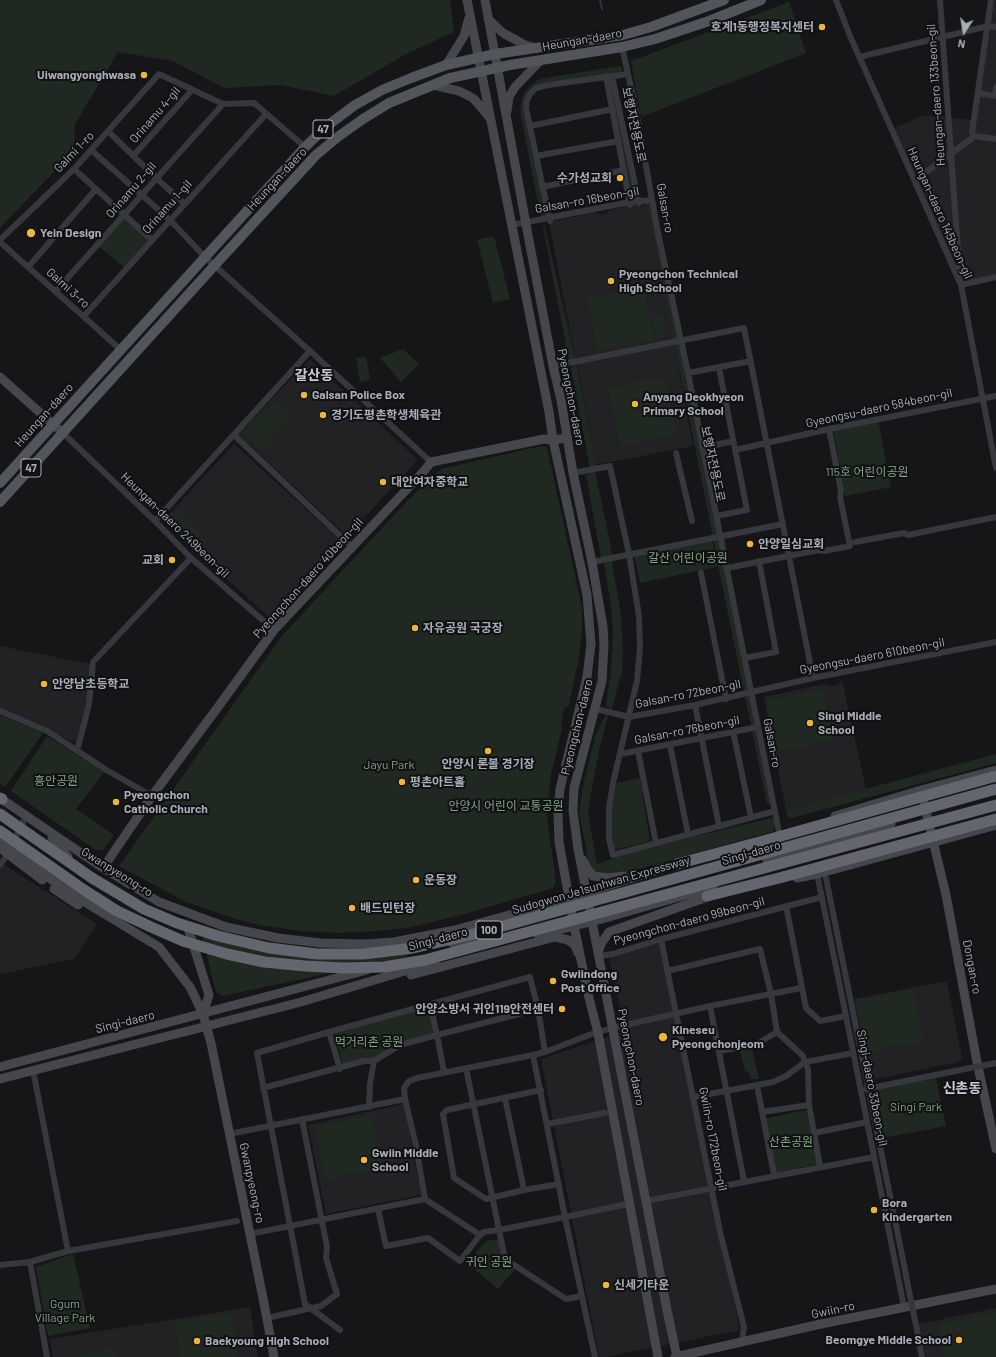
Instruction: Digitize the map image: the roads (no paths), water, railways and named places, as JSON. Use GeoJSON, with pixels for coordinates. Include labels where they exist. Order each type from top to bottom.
{"type":"FeatureCollection","features":[{"type":"Feature","properties":{"kind":"highway"},"geometry":{"type":"LineString","coordinates":[[677,864],[996,776]]}},
{"type":"Feature","properties":{"kind":"highway","name":"Sudogwon Je1sunhwan Expressway"},"geometry":{"type":"LineString","coordinates":[[0,814],[92,878],[144,909],[177,923],[218,936],[269,948],[318,954],[364,954],[413,948],[478,932],[996,789]]}},
{"type":"Feature","properties":{"kind":"highway","name":"Sudogwon Je1sunhwan Expressway"},"geometry":{"type":"LineString","coordinates":[[0,831],[84,890],[117,911],[183,941],[227,954],[264,962],[344,968],[384,967],[425,960],[996,807]]}},
{"type":"Feature","properties":{"kind":"highway"},"geometry":{"type":"LineString","coordinates":[[707,896],[783,877],[996,819]]}},
{"type":"Feature","properties":{"kind":"main road","name":"Heungan-daero"},"geometry":{"type":"LineString","coordinates":[[0,483],[304,147],[327,126],[355,106],[382,90],[446,65],[495,54],[623,34],[664,22],[724,0]]}},
{"type":"Feature","properties":{"kind":"main road","name":"Heungan-daero"},"geometry":{"type":"LineString","coordinates":[[0,502],[215,264],[316,156],[339,136],[389,103],[450,78],[482,70],[622,47],[655,39],[709,21],[760,0]]}},
{"type":"Feature","properties":{"kind":"main road"},"geometry":{"type":"LineString","coordinates":[[191,273],[200,281]]}},
{"type":"Feature","properties":{"kind":"main road"},"geometry":{"type":"LineString","coordinates":[[26,454],[36,463]]}},
{"type":"Feature","properties":{"kind":"street","name":"Pyeongchon-daero"},"geometry":{"type":"LineString","coordinates":[[467,0],[549,412],[552,440],[587,595],[591,644],[587,677],[564,771],[558,812],[559,842],[572,916],[598,1033],[631,1203],[658,1357]]}},
{"type":"Feature","properties":{"kind":"street","name":"Pyeongchon-daero"},"geometry":{"type":"LineString","coordinates":[[485,0],[553,366],[561,400],[573,473],[592,562],[603,627],[604,646],[602,681],[574,788],[573,811],[578,849],[676,1357]]}},
{"type":"Feature","properties":{"kind":"street","name":"Heungan-daero 145beon-gil"},"geometry":{"type":"LineString","coordinates":[[836,0],[859,57],[961,285],[996,468]]}},
{"type":"Feature","properties":{"kind":"street","name":"Heungan-daero 133beon-gil"},"geometry":{"type":"LineString","coordinates":[[940,0],[961,285]]}},
{"type":"Feature","properties":{"kind":"street"},"geometry":{"type":"LineString","coordinates":[[975,136],[972,133],[991,0]]}},
{"type":"Feature","properties":{"kind":"street"},"geometry":{"type":"LineString","coordinates":[[446,65],[464,36],[470,14]]}},
{"type":"Feature","properties":{"kind":"street"},"geometry":{"type":"LineString","coordinates":[[488,19],[503,33],[526,45],[536,48]]}},
{"type":"Feature","properties":{"kind":"street"},"geometry":{"type":"LineString","coordinates":[[859,57],[988,26],[996,27]]}},
{"type":"Feature","properties":{"kind":"street","name":"Galsan-ro"},"geometry":{"type":"LineString","coordinates":[[622,47],[636,110],[650,200],[679,341],[688,373],[745,658],[756,727],[773,811],[779,832]]}},
{"type":"Feature","properties":{"kind":"street"},"geometry":{"type":"LineString","coordinates":[[506,116],[509,97],[515,87],[541,60]]}},
{"type":"Feature","properties":{"kind":"street","name":"Galmi 1-ro"},"geometry":{"type":"LineString","coordinates":[[0,241],[74,169],[109,132],[159,74],[192,90]]}},
{"type":"Feature","properties":{"kind":"street"},"geometry":{"type":"LineString","coordinates":[[550,220],[526,108],[527,100],[530,94],[536,88],[548,85],[628,74]]}},
{"type":"Feature","properties":{"kind":"street"},"geometry":{"type":"LineString","coordinates":[[610,76],[613,109],[630,203]]}},
{"type":"Feature","properties":{"kind":"street","name":"보행자전용도로"},"geometry":{"type":"LineString","coordinates":[[610,76],[639,203]]}},
{"type":"Feature","properties":{"kind":"street"},"geometry":{"type":"LineString","coordinates":[[433,85],[459,91],[469,96],[474,99],[490,118]]}},
{"type":"Feature","properties":{"kind":"street"},"geometry":{"type":"LineString","coordinates":[[978,93],[995,96],[996,87]]}},
{"type":"Feature","properties":{"kind":"street"},"geometry":{"type":"LineString","coordinates":[[192,90],[223,104],[254,102],[304,147]]}},
{"type":"Feature","properties":{"kind":"street","name":"Orinamu 4-gil"},"geometry":{"type":"LineString","coordinates":[[134,155],[192,90]]}},
{"type":"Feature","properties":{"kind":"street","name":"Orinamu 2-gil"},"geometry":{"type":"LineString","coordinates":[[56,291],[223,104]]}},
{"type":"Feature","properties":{"kind":"street"},"geometry":{"type":"LineString","coordinates":[[530,126],[613,109]]}},
{"type":"Feature","properties":{"kind":"street","name":"Orinamu 1-gil"},"geometry":{"type":"LineString","coordinates":[[84,316],[266,114]]}},
{"type":"Feature","properties":{"kind":"street"},"geometry":{"type":"LineString","coordinates":[[109,132],[185,204]]}},
{"type":"Feature","properties":{"kind":"street"},"geometry":{"type":"LineString","coordinates":[[915,180],[975,136],[996,139]]}},
{"type":"Feature","properties":{"kind":"street"},"geometry":{"type":"LineString","coordinates":[[536,156],[619,141]]}},
{"type":"Feature","properties":{"kind":"street"},"geometry":{"type":"LineString","coordinates":[[91,150],[170,220],[205,257],[215,264],[431,462],[544,438],[552,440],[567,438]]}},
{"type":"Feature","properties":{"kind":"street"},"geometry":{"type":"LineString","coordinates":[[74,169],[152,240]]}},
{"type":"Feature","properties":{"kind":"street"},"geometry":{"type":"LineString","coordinates":[[542,186],[624,170]]}},
{"type":"Feature","properties":{"kind":"street"},"geometry":{"type":"LineString","coordinates":[[29,266],[96,189]]}},
{"type":"Feature","properties":{"kind":"street","name":"Galsan-ro 16beon-gil"},"geometry":{"type":"LineString","coordinates":[[512,225],[550,220],[650,200]]}},
{"type":"Feature","properties":{"kind":"street","name":"Galmi 3-ro"},"geometry":{"type":"LineString","coordinates":[[0,241],[121,350]]}},
{"type":"Feature","properties":{"kind":"street"},"geometry":{"type":"LineString","coordinates":[[961,285],[996,277]]}},
{"type":"Feature","properties":{"kind":"street"},"geometry":{"type":"LineString","coordinates":[[553,366],[744,328],[813,678]]}},
{"type":"Feature","properties":{"kind":"street","name":"보행자전용도로"},"geometry":{"type":"LineString","coordinates":[[679,341],[749,690]]}},
{"type":"Feature","properties":{"kind":"street"},"geometry":{"type":"LineString","coordinates":[[155,521],[310,351]]}},
{"type":"Feature","properties":{"kind":"street"},"geometry":{"type":"LineString","coordinates":[[688,373],[751,361]]}},
{"type":"Feature","properties":{"kind":"street"},"geometry":{"type":"LineString","coordinates":[[716,516],[747,510],[719,368]]}},
{"type":"Feature","properties":{"kind":"street"},"geometry":{"type":"LineString","coordinates":[[0,377],[63,433]]}},
{"type":"Feature","properties":{"kind":"street","name":"Gyeongsu-daero 584beon-gil"},"geometry":{"type":"LineString","coordinates":[[735,450],[829,429],[932,410],[996,396]]}},
{"type":"Feature","properties":{"kind":"street"},"geometry":{"type":"LineString","coordinates":[[829,429],[841,491],[840,497],[852,544]]}},
{"type":"Feature","properties":{"kind":"street","name":"Heungan-daero 249beon-gil"},"geometry":{"type":"LineString","coordinates":[[63,433],[155,521],[191,558],[274,630]]}},
{"type":"Feature","properties":{"kind":"street"},"geometry":{"type":"LineString","coordinates":[[234,435],[352,547]]}},
{"type":"Feature","properties":{"kind":"street"},"geometry":{"type":"LineString","coordinates":[[702,448],[733,441]]}},
{"type":"Feature","properties":{"kind":"street"},"geometry":{"type":"LineString","coordinates":[[676,453],[692,521]]}},
{"type":"Feature","properties":{"kind":"street","name":"Pyeongchon-daero 40beon-gil"},"geometry":{"type":"LineString","coordinates":[[103,868],[152,796],[274,630],[431,462]]}},
{"type":"Feature","properties":{"kind":"street"},"geometry":{"type":"LineString","coordinates":[[573,473],[610,466],[629,554],[639,616],[640,648],[637,680],[608,808],[609,839],[613,855],[773,811]]}},
{"type":"Feature","properties":{"kind":"street"},"geometry":{"type":"LineString","coordinates":[[727,568],[819,550],[824,551],[904,533],[908,535],[996,517]]}},
{"type":"Feature","properties":{"kind":"street"},"geometry":{"type":"LineString","coordinates":[[592,562],[783,524]]}},
{"type":"Feature","properties":{"kind":"street"},"geometry":{"type":"LineString","coordinates":[[77,750],[89,704],[93,662],[191,558]]}},
{"type":"Feature","properties":{"kind":"street"},"geometry":{"type":"LineString","coordinates":[[745,658],[776,652],[758,561]]}},
{"type":"Feature","properties":{"kind":"street"},"geometry":{"type":"LineString","coordinates":[[701,573],[726,699]]}},
{"type":"Feature","properties":{"kind":"street","name":"Gyeongsu-daero 610beon-gil"},"geometry":{"type":"LineString","coordinates":[[749,690],[996,642]]}},
{"type":"Feature","properties":{"kind":"street","name":"Galsan-ro 72beon-gil"},"geometry":{"type":"LineString","coordinates":[[629,717],[726,699],[749,690]]}},
{"type":"Feature","properties":{"kind":"street"},"geometry":{"type":"LineString","coordinates":[[749,699],[756,727]]}},
{"type":"Feature","properties":{"kind":"street"},"geometry":{"type":"LineString","coordinates":[[695,705],[719,826]]}},
{"type":"Feature","properties":{"kind":"street"},"geometry":{"type":"LineString","coordinates":[[596,708],[629,717]]}},
{"type":"Feature","properties":{"kind":"street"},"geometry":{"type":"LineString","coordinates":[[0,711],[47,731],[108,771],[152,796]]}},
{"type":"Feature","properties":{"kind":"street","name":"Galsan-ro 76beon-gil"},"geometry":{"type":"LineString","coordinates":[[620,754],[756,727]]}},
{"type":"Feature","properties":{"kind":"street"},"geometry":{"type":"LineString","coordinates":[[733,731],[750,817]]}},
{"type":"Feature","properties":{"kind":"street"},"geometry":{"type":"LineString","coordinates":[[670,745],[688,834]]}},
{"type":"Feature","properties":{"kind":"street"},"geometry":{"type":"LineString","coordinates":[[638,751],[656,843]]}},
{"type":"Feature","properties":{"kind":"street"},"geometry":{"type":"LineString","coordinates":[[159,902],[226,927],[278,938],[320,943],[358,944],[394,942],[455,930],[570,898],[677,864],[726,846],[996,770]]}},
{"type":"Feature","properties":{"kind":"street","name":"Dongan-ro"},"geometry":{"type":"LineString","coordinates":[[921,790],[946,895],[977,1062],[996,1149]]}},
{"type":"Feature","properties":{"kind":"street","name":"Singi-daero"},"geometry":{"type":"LineString","coordinates":[[0,1079],[301,1002],[482,944],[507,933],[778,859],[996,793]]}},
{"type":"Feature","properties":{"kind":"street"},"geometry":{"type":"LineString","coordinates":[[0,801],[24,820],[43,828],[103,868],[159,902],[188,928],[275,947],[322,951],[368,952],[482,944]]}},
{"type":"Feature","properties":{"kind":"street","name":"Singi-daero"},"geometry":{"type":"LineString","coordinates":[[0,1066],[482,944],[574,926],[996,807]]}},
{"type":"Feature","properties":{"kind":"street"},"geometry":{"type":"LineString","coordinates":[[0,865],[5,850],[24,820]]}},
{"type":"Feature","properties":{"kind":"street","name":"Gwanpyeong-ro"},"geometry":{"type":"LineString","coordinates":[[24,820],[68,857],[140,902],[188,928]]}},
{"type":"Feature","properties":{"kind":"street"},"geometry":{"type":"LineString","coordinates":[[608,917],[817,874],[996,825]]}},
{"type":"Feature","properties":{"kind":"street"},"geometry":{"type":"LineString","coordinates":[[43,828],[68,857]]}},
{"type":"Feature","properties":{"kind":"street","name":"Gwanpyeong-ro"},"geometry":{"type":"LineString","coordinates":[[0,837],[5,850],[78,898],[159,947],[190,987],[203,1014],[212,1049],[274,1357]]}},
{"type":"Feature","properties":{"kind":"street"},"geometry":{"type":"LineString","coordinates":[[578,849],[587,868],[593,876],[608,878],[661,869]]}},
{"type":"Feature","properties":{"kind":"street"},"geometry":{"type":"LineString","coordinates":[[5,850],[72,902],[159,947]]}},
{"type":"Feature","properties":{"kind":"street","name":"Singi-daero 33beon-gil"},"geometry":{"type":"LineString","coordinates":[[817,874],[904,1307]]}},
{"type":"Feature","properties":{"kind":"street"},"geometry":{"type":"LineString","coordinates":[[826,878],[922,1357]]}},
{"type":"Feature","properties":{"kind":"street"},"geometry":{"type":"LineString","coordinates":[[598,954],[601,944],[609,932],[707,896]]}},
{"type":"Feature","properties":{"kind":"street","name":"Pyeongchon-daero 99beon-gil"},"geometry":{"type":"LineString","coordinates":[[598,954],[613,954],[822,897]]}},
{"type":"Feature","properties":{"kind":"street"},"geometry":{"type":"LineString","coordinates":[[786,906],[806,1008],[820,1022],[846,1016]]}},
{"type":"Feature","properties":{"kind":"street"},"geometry":{"type":"LineString","coordinates":[[507,933],[533,908]]}},
{"type":"Feature","properties":{"kind":"street"},"geometry":{"type":"LineString","coordinates":[[188,928],[209,995],[203,1014]]}},
{"type":"Feature","properties":{"kind":"street"},"geometry":{"type":"LineString","coordinates":[[301,1002],[447,967],[555,937],[568,940],[575,945],[582,961]]}},
{"type":"Feature","properties":{"kind":"street","name":"Gwiin-ro 172beon-gil"},"geometry":{"type":"LineString","coordinates":[[661,940],[721,1236],[744,1327],[742,1342]]}},
{"type":"Feature","properties":{"kind":"street"},"geometry":{"type":"LineString","coordinates":[[447,967],[482,944]]}},
{"type":"Feature","properties":{"kind":"street"},"geometry":{"type":"LineString","coordinates":[[668,971],[760,949],[771,994],[777,1032],[803,1056],[808,1070],[809,1105],[820,1166]]}},
{"type":"Feature","properties":{"kind":"street"},"geometry":{"type":"LineString","coordinates":[[340,1330],[305,1304],[257,1053],[530,977],[538,1009],[545,1052]]}},
{"type":"Feature","properties":{"kind":"street"},"geometry":{"type":"LineString","coordinates":[[480,1235],[425,1198],[416,1146],[405,1099],[404,1088],[409,1081],[444,1072],[545,1052],[612,1028],[710,1006],[801,988]]}},
{"type":"Feature","properties":{"kind":"street"},"geometry":{"type":"LineString","coordinates":[[430,1004],[444,1072]]}},
{"type":"Feature","properties":{"kind":"street"},"geometry":{"type":"LineString","coordinates":[[710,1006],[744,1181]]}},
{"type":"Feature","properties":{"kind":"street"},"geometry":{"type":"LineString","coordinates":[[263,1088],[364,1062],[374,1061],[400,1045],[538,1009]]}},
{"type":"Feature","properties":{"kind":"street"},"geometry":{"type":"LineString","coordinates":[[329,1032],[340,1069]]}},
{"type":"Feature","properties":{"kind":"street"},"geometry":{"type":"LineString","coordinates":[[719,1051],[757,1044],[777,1032]]}},
{"type":"Feature","properties":{"kind":"street"},"geometry":{"type":"LineString","coordinates":[[694,1097],[773,1082],[786,1076],[805,1062],[853,1053]]}},
{"type":"Feature","properties":{"kind":"street"},"geometry":{"type":"LineString","coordinates":[[533,1054],[565,1217],[595,1357]]}},
{"type":"Feature","properties":{"kind":"street"},"geometry":{"type":"LineString","coordinates":[[368,1107],[374,1061]]}},
{"type":"Feature","properties":{"kind":"street"},"geometry":{"type":"LineString","coordinates":[[861,1090],[994,1063]]}},
{"type":"Feature","properties":{"kind":"street"},"geometry":{"type":"LineString","coordinates":[[950,1072],[970,1067]]}},
{"type":"Feature","properties":{"kind":"street"},"geometry":{"type":"LineString","coordinates":[[466,1068],[505,1259],[566,1299],[582,1296]]}},
{"type":"Feature","properties":{"kind":"street"},"geometry":{"type":"LineString","coordinates":[[33,1070],[68,1251]]}},
{"type":"Feature","properties":{"kind":"street"},"geometry":{"type":"LineString","coordinates":[[757,1085],[774,1175]]}},
{"type":"Feature","properties":{"kind":"street"},"geometry":{"type":"LineString","coordinates":[[541,1090],[446,1110],[443,1114],[454,1178],[486,1199],[559,1184]]}},
{"type":"Feature","properties":{"kind":"street"},"geometry":{"type":"LineString","coordinates":[[610,1098],[626,1095]]}},
{"type":"Feature","properties":{"kind":"street"},"geometry":{"type":"LineString","coordinates":[[505,1098],[524,1190]]}},
{"type":"Feature","properties":{"kind":"street"},"geometry":{"type":"LineString","coordinates":[[229,1134],[405,1099]]}},
{"type":"Feature","properties":{"kind":"street"},"geometry":{"type":"LineString","coordinates":[[762,1112],[809,1105]]}},
{"type":"Feature","properties":{"kind":"street"},"geometry":{"type":"LineString","coordinates":[[547,1124],[605,1113]]}},
{"type":"Feature","properties":{"kind":"street"},"geometry":{"type":"LineString","coordinates":[[267,1318],[321,1306],[337,1294],[326,1258],[322,1220],[302,1119]]}},
{"type":"Feature","properties":{"kind":"street"},"geometry":{"type":"LineString","coordinates":[[814,1133],[867,1122]]}},
{"type":"Feature","properties":{"kind":"street"},"geometry":{"type":"LineString","coordinates":[[646,1201],[820,1166],[874,1157]]}},
{"type":"Feature","properties":{"kind":"street"},"geometry":{"type":"LineString","coordinates":[[250,1234],[291,1227],[425,1198]]}},
{"type":"Feature","properties":{"kind":"street"},"geometry":{"type":"LineString","coordinates":[[378,1209],[386,1246],[428,1238],[460,1261],[484,1232],[631,1203]]}},
{"type":"Feature","properties":{"kind":"street"},"geometry":{"type":"LineString","coordinates":[[0,1265],[30,1262],[68,1251],[237,1221]]}},
{"type":"Feature","properties":{"kind":"street"},"geometry":{"type":"LineString","coordinates":[[30,1262],[47,1357]]}},
{"type":"Feature","properties":{"kind":"street"},"geometry":{"type":"LineString","coordinates":[[905,1271],[910,1293]]}},
{"type":"Feature","properties":{"kind":"street","name":"Gwiin-ro"},"geometry":{"type":"LineString","coordinates":[[676,1357],[904,1307],[996,1289]]}},
{"type":"Feature","properties":{"kind":"street"},"geometry":{"type":"LineString","coordinates":[[648,1299],[664,1294]]}},
{"type":"Feature","properties":{"kind":"street"},"geometry":{"type":"LineString","coordinates":[[914,1321],[919,1340]]}},
{"type":"Feature","properties":{"kind":"waterway"},"geometry":{"type":"LineString","coordinates":[[600,0],[602,9]]}},
{"type":"Feature","properties":{"kind":"place","name":"호계1동행정복지센터"},"geometry":{"type":"Point","coordinates":[822,27]}},
{"type":"Feature","properties":{"kind":"place","name":"Uiwangyonghwasa"},"geometry":{"type":"Point","coordinates":[144,75]}},
{"type":"Feature","properties":{"kind":"place","name":"수가성교회"},"geometry":{"type":"Point","coordinates":[620,178]}},
{"type":"Feature","properties":{"kind":"place","name":"Yein Design"},"geometry":{"type":"Point","coordinates":[31,233]}},
{"type":"Feature","properties":{"kind":"place","name":"Pyeongchon Technical High School"},"geometry":{"type":"Point","coordinates":[611,281]}},
{"type":"Feature","properties":{"kind":"place","name":"Galsan Police Box"},"geometry":{"type":"Point","coordinates":[304,395]}},
{"type":"Feature","properties":{"kind":"place","name":"Anyang Deokhyeon Primary School"},"geometry":{"type":"Point","coordinates":[635,404]}},
{"type":"Feature","properties":{"kind":"place","name":"경기도평촌학생체육관"},"geometry":{"type":"Point","coordinates":[323,415]}},
{"type":"Feature","properties":{"kind":"place","name":"대안여자중학교"},"geometry":{"type":"Point","coordinates":[383,482]}},
{"type":"Feature","properties":{"kind":"place","name":"안양일심교회"},"geometry":{"type":"Point","coordinates":[750,544]}},
{"type":"Feature","properties":{"kind":"place","name":"교회"},"geometry":{"type":"Point","coordinates":[172,560]}},
{"type":"Feature","properties":{"kind":"place","name":"자유공원 국궁장"},"geometry":{"type":"Point","coordinates":[415,628]}},
{"type":"Feature","properties":{"kind":"place","name":"안양남초등학교"},"geometry":{"type":"Point","coordinates":[44,684]}},
{"type":"Feature","properties":{"kind":"place","name":"Singi Middle School"},"geometry":{"type":"Point","coordinates":[810,723]}},
{"type":"Feature","properties":{"kind":"place","name":"안양시 론볼 경기장"},"geometry":{"type":"Point","coordinates":[488,751]}},
{"type":"Feature","properties":{"kind":"place","name":"평촌아트홀"},"geometry":{"type":"Point","coordinates":[402,782]}},
{"type":"Feature","properties":{"kind":"place","name":"Pyeongchon Catholic Church"},"geometry":{"type":"Point","coordinates":[116,802]}},
{"type":"Feature","properties":{"kind":"place","name":"운동장"},"geometry":{"type":"Point","coordinates":[416,880]}},
{"type":"Feature","properties":{"kind":"place","name":"배드민턴장"},"geometry":{"type":"Point","coordinates":[352,908]}},
{"type":"Feature","properties":{"kind":"place","name":"Gwiindong Post Office"},"geometry":{"type":"Point","coordinates":[553,981]}},
{"type":"Feature","properties":{"kind":"place","name":"안양소방서 귀인119안전센터"},"geometry":{"type":"Point","coordinates":[562,1009]}},
{"type":"Feature","properties":{"kind":"place","name":"Kineseu Pyeongchonjeom"},"geometry":{"type":"Point","coordinates":[663,1037]}},
{"type":"Feature","properties":{"kind":"place","name":"Gwiin Middle School"},"geometry":{"type":"Point","coordinates":[364,1160]}},
{"type":"Feature","properties":{"kind":"place","name":"Bora Kindergarten"},"geometry":{"type":"Point","coordinates":[874,1210]}},
{"type":"Feature","properties":{"kind":"place","name":"신세기타운"},"geometry":{"type":"Point","coordinates":[606,1285]}},
{"type":"Feature","properties":{"kind":"place","name":"Beomgye Middle School"},"geometry":{"type":"Point","coordinates":[959,1340]}},
{"type":"Feature","properties":{"kind":"place","name":"Baekyoung High School"},"geometry":{"type":"Point","coordinates":[197,1341]}},
{"type":"Feature","properties":{"kind":"district","name":"갈산동"},"geometry":{"type":"Point","coordinates":[314,375]}},
{"type":"Feature","properties":{"kind":"district","name":"신촌동"},"geometry":{"type":"Point","coordinates":[962,1088]}},
{"type":"Feature","properties":{"kind":"park label","name":"115호 어린이공원"},"geometry":{"type":"Point","coordinates":[867,472]}},
{"type":"Feature","properties":{"kind":"park label","name":"갈산 어린이공원"},"geometry":{"type":"Point","coordinates":[688,558]}},
{"type":"Feature","properties":{"kind":"park label","name":"Jayu Park"},"geometry":{"type":"Point","coordinates":[389,765]}},
{"type":"Feature","properties":{"kind":"park label","name":"흥안공원"},"geometry":{"type":"Point","coordinates":[56,781]}},
{"type":"Feature","properties":{"kind":"park label","name":"안양시 어린이 교통공원"},"geometry":{"type":"Point","coordinates":[506,806]}},
{"type":"Feature","properties":{"kind":"park label","name":"먹거리촌 공원"},"geometry":{"type":"Point","coordinates":[369,1042]}},
{"type":"Feature","properties":{"kind":"park label","name":"Singi Park"},"geometry":{"type":"Point","coordinates":[916,1107]}},
{"type":"Feature","properties":{"kind":"park label","name":"산촌공원"},"geometry":{"type":"Point","coordinates":[791,1142]}},
{"type":"Feature","properties":{"kind":"park label","name":"귀인 공원"},"geometry":{"type":"Point","coordinates":[489,1262]}},
{"type":"Feature","properties":{"kind":"park label","name":"Ggum Village Park"},"geometry":{"type":"Point","coordinates":[65,1311]}}]}
